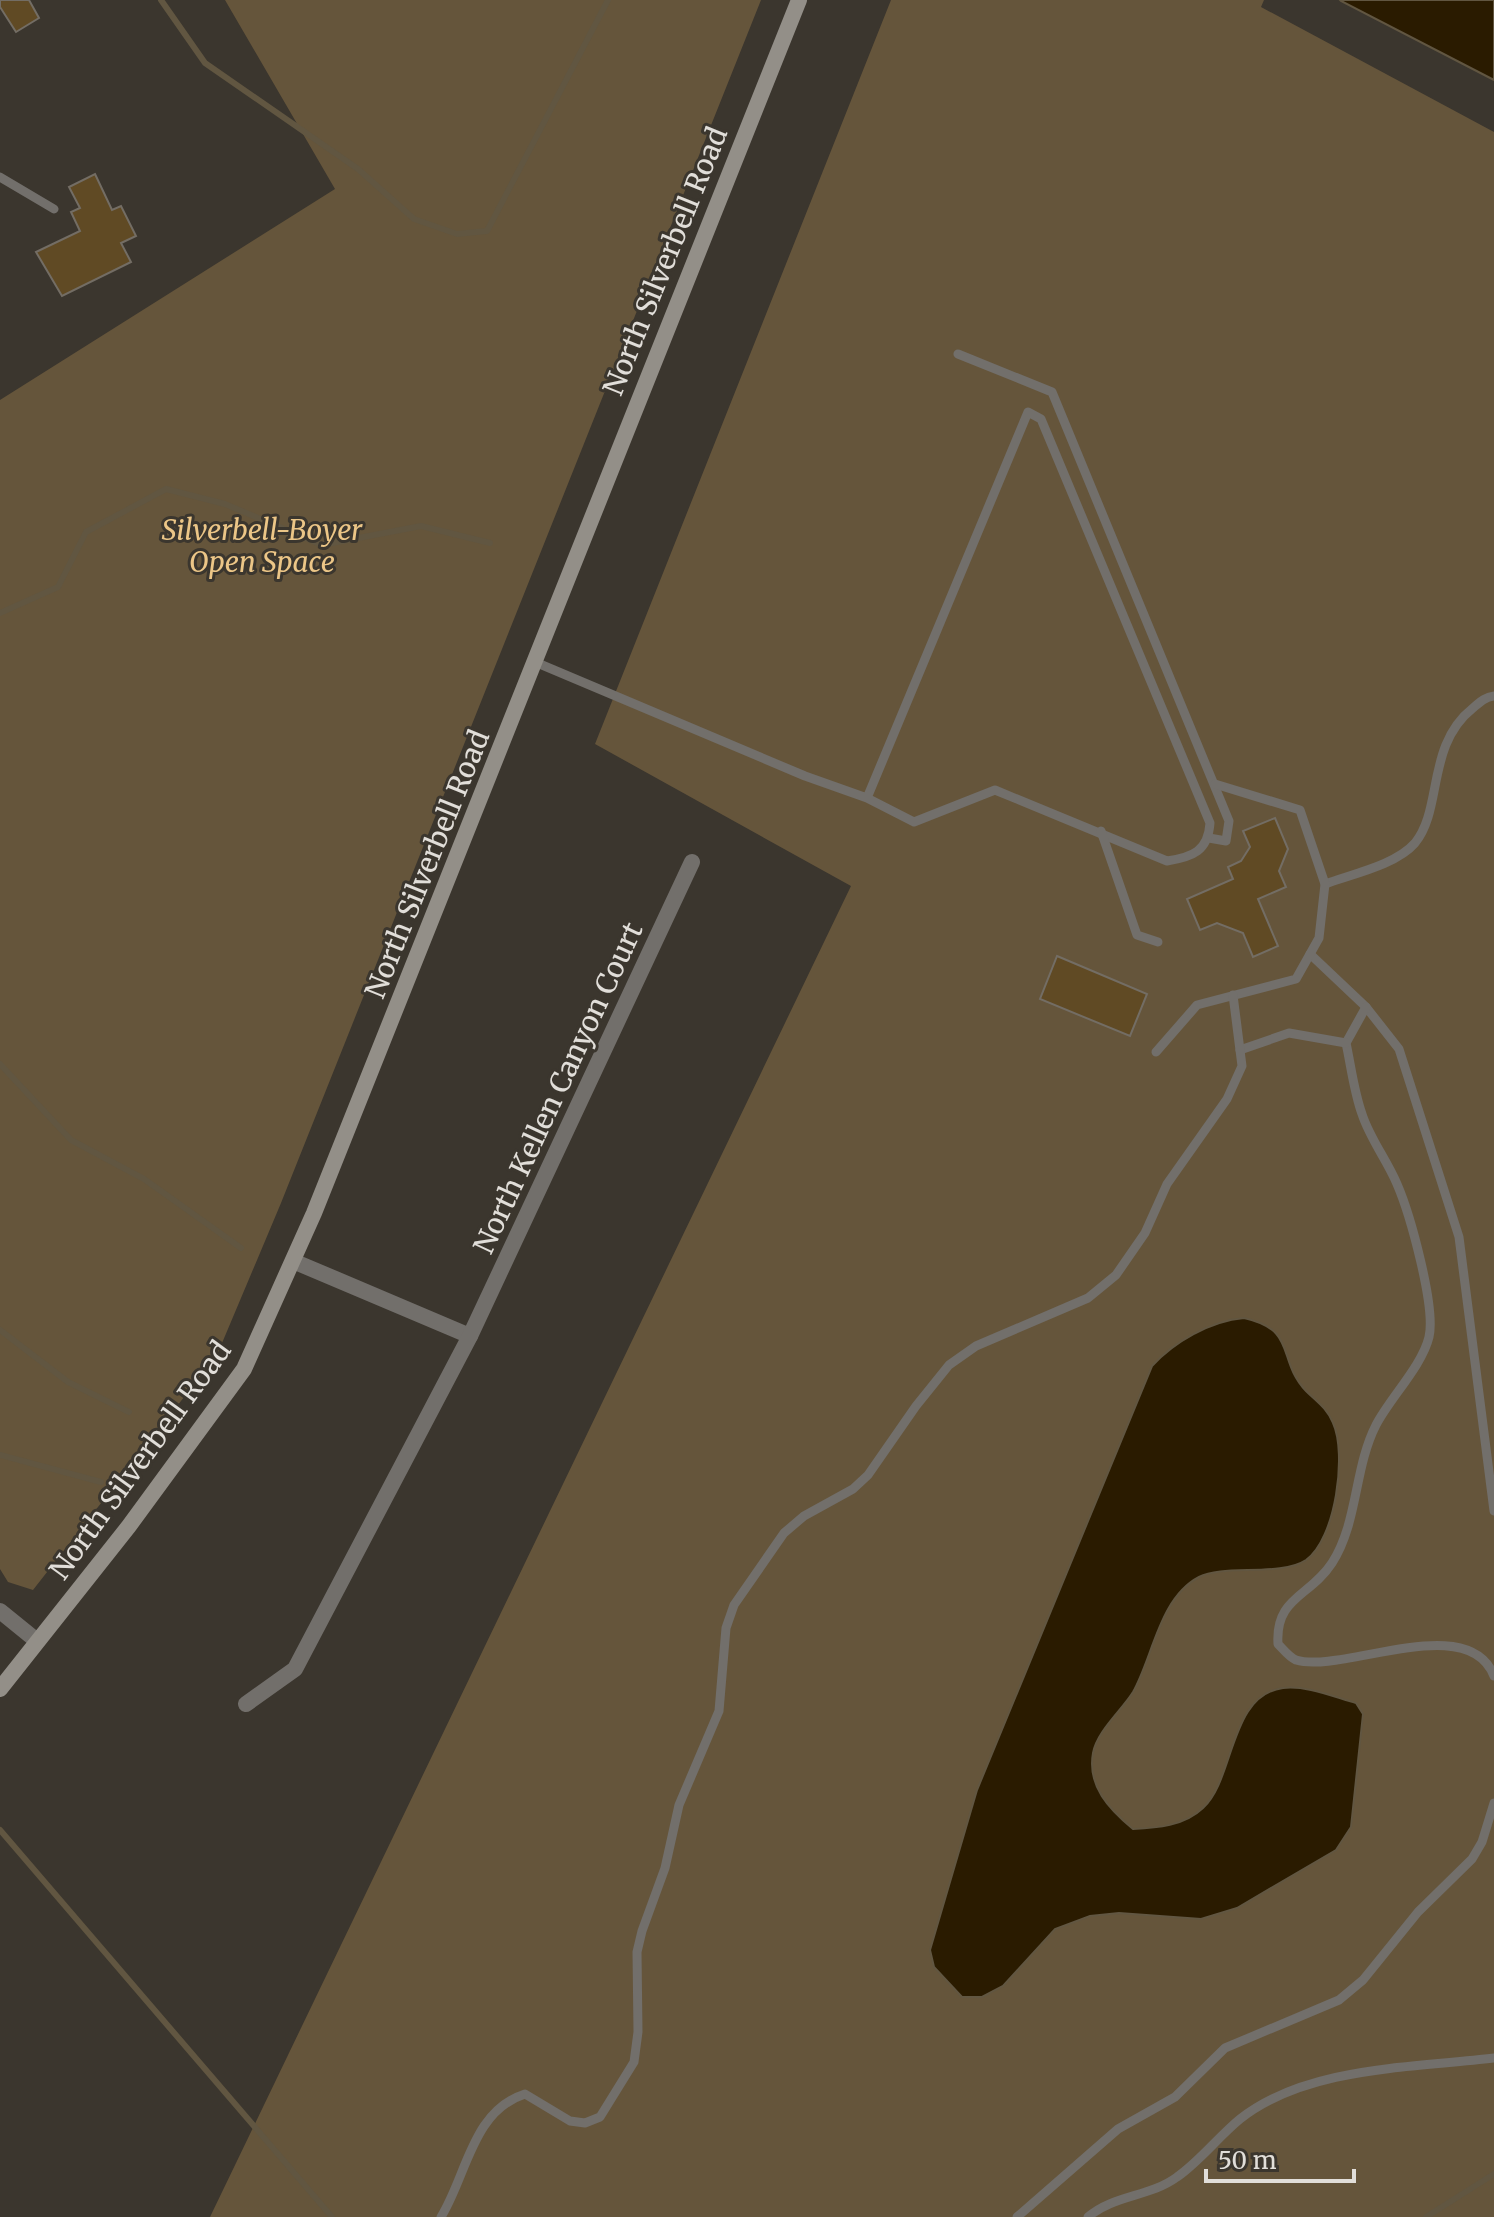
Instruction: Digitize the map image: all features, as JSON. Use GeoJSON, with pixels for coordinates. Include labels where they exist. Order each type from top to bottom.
{"type":"FeatureCollection","features":[{"type":"Feature","properties":{"kind":"main road","name":"North Silverbell Road"},"geometry":{"type":"LineString","coordinates":[[0,1689],[129,1526],[244,1369],[293,1261],[799,0]]}},
{"type":"Feature","properties":{"kind":"street","name":"North Kellen Canyon Court"},"geometry":{"type":"LineString","coordinates":[[246,1704],[295,1669],[470,1336],[692,862]]}},
{"type":"Feature","properties":{"kind":"street"},"geometry":{"type":"LineString","coordinates":[[293,1261],[470,1336]]}},
{"type":"Feature","properties":{"kind":"street"},"geometry":{"type":"LineString","coordinates":[[0,1611],[37,1641]]}},
{"type":"Feature","properties":{"kind":"lane"},"geometry":{"type":"LineString","coordinates":[[0,177],[54,209]]}},
{"type":"Feature","properties":{"kind":"lane"},"geometry":{"type":"LineString","coordinates":[[958,354],[1052,392],[1229,821],[1226,841],[1209,838]]}},
{"type":"Feature","properties":{"kind":"lane"},"geometry":{"type":"LineString","coordinates":[[535,662],[805,776],[867,798],[914,822],[995,790],[1101,831],[1167,861],[1188,858],[1201,851],[1209,838],[1210,823],[1041,419],[1028,412],[867,798]]}},
{"type":"Feature","properties":{"kind":"lane"},"geometry":{"type":"LineString","coordinates":[[1325,884],[1398,856],[1415,842],[1425,822],[1436,769],[1450,734],[1469,710],[1487,697],[1494,696]]}},
{"type":"Feature","properties":{"kind":"lane"},"geometry":{"type":"LineString","coordinates":[[1156,1052],[1197,1005],[1296,979],[1319,938],[1325,884],[1300,810],[1215,784]]}},
{"type":"Feature","properties":{"kind":"lane"},"geometry":{"type":"LineString","coordinates":[[1101,831],[1137,935],[1158,942]]}},
{"type":"Feature","properties":{"kind":"lane"},"geometry":{"type":"LineString","coordinates":[[1310,954],[1366,1007],[1399,1049],[1424,1138],[1459,1237],[1494,1511]]}},
{"type":"Feature","properties":{"kind":"lane"},"geometry":{"type":"LineString","coordinates":[[441,2217],[486,2121],[505,2100],[525,2094],[570,2121],[585,2123],[600,2117],[634,2062],[638,2032],[637,1952],[665,1868],[679,1805],[719,1711],[726,1628],[734,1605],[784,1533],[804,1516],[853,1489],[868,1475],[949,1365],[976,1346],[1088,1298],[1116,1275],[1145,1233],[1167,1184],[1227,1099],[1242,1066],[1233,995]]}},
{"type":"Feature","properties":{"kind":"lane"},"geometry":{"type":"LineString","coordinates":[[1366,1007],[1346,1043],[1360,1111],[1403,1201],[1430,1302],[1429,1338],[1376,1426],[1362,1465],[1343,1540],[1331,1564],[1315,1583],[1285,1606],[1277,1625],[1278,1644],[1293,1659],[1314,1663],[1435,1644],[1463,1649],[1490,1666],[1494,1676]]}},
{"type":"Feature","properties":{"kind":"lane"},"geometry":{"type":"LineString","coordinates":[[1240,1050],[1289,1033],[1346,1043]]}},
{"type":"Feature","properties":{"kind":"lane"},"geometry":{"type":"LineString","coordinates":[[1017,2217],[1118,2129],[1175,2097],[1225,2048],[1339,2000],[1363,1980],[1418,1912],[1472,1859],[1482,1842],[1494,1803]]}},
{"type":"Feature","properties":{"kind":"lane"},"geometry":{"type":"LineString","coordinates":[[1088,2217],[1108,2205],[1156,2190],[1178,2177],[1242,2118],[1336,2075],[1494,2058]]}},
{"type":"Feature","properties":{"kind":"green space","name":"Silverbell-Boyer Open Space"},"geometry":{"type":"Polygon","coordinates":[[[225,0],[761,0],[281,1203],[217,1355],[33,1590],[8,1582],[0,1569],[0,400],[335,189],[225,0]]]}},
{"type":"Feature","properties":{"kind":"green space"},"geometry":{"type":"Polygon","coordinates":[[[891,0],[1264,0],[1261,7],[1494,132],[1494,2217],[210,2217],[851,886],[595,744],[891,0]]]}},
{"type":"Feature","properties":{"kind":"shaded area"},"geometry":{"type":"Polygon","coordinates":[[[1494,0],[1494,80],[1341,1],[1494,0]]]}},
{"type":"Feature","properties":{"kind":"shaded area"},"geometry":{"type":"Polygon","coordinates":[[[1244,1318],[1261,1323],[1279,1338],[1297,1379],[1333,1423],[1339,1474],[1325,1534],[1306,1560],[1295,1565],[1209,1573],[1186,1587],[1166,1613],[1133,1692],[1095,1745],[1093,1776],[1108,1805],[1133,1829],[1161,1827],[1187,1819],[1203,1808],[1213,1795],[1242,1721],[1252,1706],[1265,1694],[1283,1688],[1310,1690],[1356,1703],[1363,1714],[1351,1827],[1336,1850],[1237,1908],[1201,1919],[1119,1913],[1090,1916],[1055,1929],[1003,1986],[982,1997],[962,1997],[934,1967],[930,1950],[977,1790],[1152,1366],[1194,1334],[1218,1323],[1244,1318]]]}},
{"type":"Feature","properties":{"kind":"building"},"geometry":{"type":"Polygon","coordinates":[[[0,0],[29,0],[39,18],[16,32],[0,7],[0,0]]]}},
{"type":"Feature","properties":{"kind":"building"},"geometry":{"type":"Polygon","coordinates":[[[95,174],[112,210],[121,206],[136,236],[121,243],[131,262],[62,296],[36,252],[80,231],[71,212],[80,208],[69,187],[95,174]]]}},
{"type":"Feature","properties":{"kind":"building"},"geometry":{"type":"Polygon","coordinates":[[[1275,818],[1288,849],[1279,871],[1286,887],[1258,899],[1278,946],[1253,957],[1243,933],[1217,923],[1200,930],[1187,899],[1233,879],[1228,867],[1241,861],[1250,847],[1243,831],[1275,818]]]}},
{"type":"Feature","properties":{"kind":"building"},"geometry":{"type":"Polygon","coordinates":[[[1057,956],[1147,994],[1130,1036],[1040,999],[1057,956]]]}},
{"type":"Feature","properties":{"kind":"waterway"},"geometry":{"type":"LineString","coordinates":[[161,0],[205,63],[358,169],[414,219],[457,234],[487,231],[608,0]]}},
{"type":"Feature","properties":{"kind":"waterway"},"geometry":{"type":"LineString","coordinates":[[0,613],[58,587],[86,532],[166,489],[225,504],[322,545],[421,526],[490,543]]}},
{"type":"Feature","properties":{"kind":"waterway"},"geometry":{"type":"LineString","coordinates":[[0,1064],[71,1140],[144,1179],[241,1248]]}},
{"type":"Feature","properties":{"kind":"waterway"},"geometry":{"type":"LineString","coordinates":[[0,1330],[68,1382],[129,1412]]}},
{"type":"Feature","properties":{"kind":"waterway"},"geometry":{"type":"LineString","coordinates":[[0,1455],[101,1482]]}},
{"type":"Feature","properties":{"kind":"waterway"},"geometry":{"type":"LineString","coordinates":[[0,1830],[332,2217]]}},
{"type":"Feature","properties":{"kind":"waterway"},"geometry":{"type":"LineString","coordinates":[[1426,2217],[1494,2174]]}}]}
